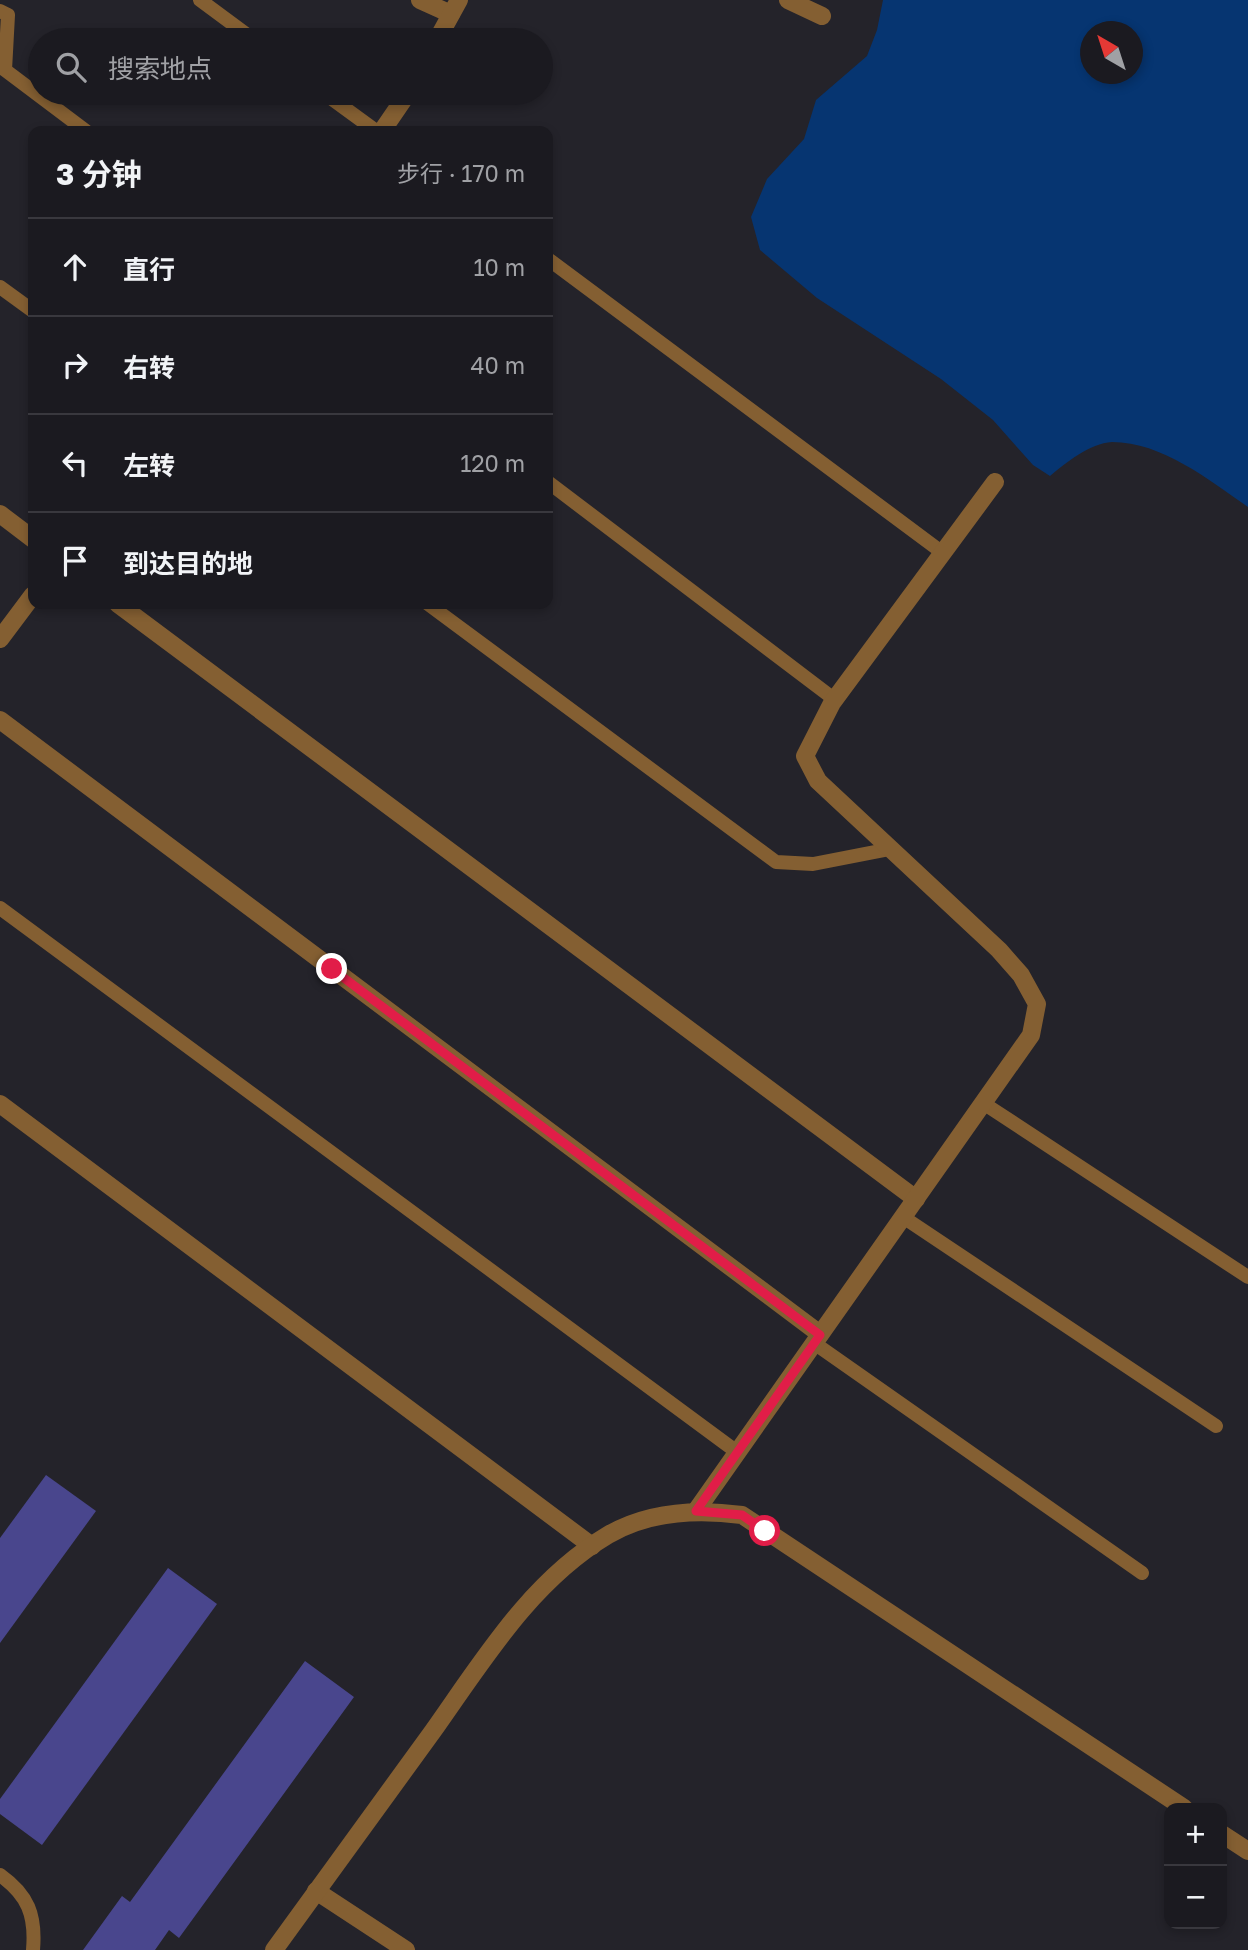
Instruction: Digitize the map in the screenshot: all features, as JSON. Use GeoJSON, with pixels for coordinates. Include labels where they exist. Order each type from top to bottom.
{"type":"FeatureCollection","features":[{"type":"Feature","properties":{"kind":"street"},"geometry":{"type":"LineString","coordinates":[[420,0],[455,7],[444,28]]}},
{"type":"Feature","properties":{"kind":"street"},"geometry":{"type":"LineString","coordinates":[[788,0],[822,16]]}},
{"type":"Feature","properties":{"kind":"street"},"geometry":{"type":"LineString","coordinates":[[386,126],[400,105]]}},
{"type":"Feature","properties":{"kind":"street"},"geometry":{"type":"LineString","coordinates":[[696,1511],[1031,1035],[1037,1003],[1021,975],[999,950],[818,781],[805,756],[834,699],[995,482]]}},
{"type":"Feature","properties":{"kind":"street"},"geometry":{"type":"LineString","coordinates":[[0,514],[28,536]]}},
{"type":"Feature","properties":{"kind":"street"},"geometry":{"type":"LineString","coordinates":[[0,639],[28,602]]}},
{"type":"Feature","properties":{"kind":"street"},"geometry":{"type":"LineString","coordinates":[[125,609],[916,1199]]}},
{"type":"Feature","properties":{"kind":"street"},"geometry":{"type":"LineString","coordinates":[[0,720],[817,1339]]}},
{"type":"Feature","properties":{"kind":"street"},"geometry":{"type":"LineString","coordinates":[[0,1104],[592,1546]]}},
{"type":"Feature","properties":{"kind":"street"},"geometry":{"type":"LineString","coordinates":[[274,1950],[518,1613],[568,1562],[610,1533],[659,1515],[696,1511],[742,1515],[1176,1803]]}},
{"type":"Feature","properties":{"kind":"street"},"geometry":{"type":"LineString","coordinates":[[1227,1837],[1248,1851]]}},
{"type":"Feature","properties":{"kind":"street"},"geometry":{"type":"LineString","coordinates":[[316,1891],[406,1950]]}},
{"type":"Feature","properties":{"kind":"lane"},"geometry":{"type":"LineString","coordinates":[[200,0],[238,28]]}},
{"type":"Feature","properties":{"kind":"lane"},"geometry":{"type":"LineString","coordinates":[[0,11],[8,15],[5,70],[28,87]]}},
{"type":"Feature","properties":{"kind":"lane"},"geometry":{"type":"LineString","coordinates":[[51,105],[79,126]]}},
{"type":"Feature","properties":{"kind":"lane"},"geometry":{"type":"LineString","coordinates":[[340,105],[369,126]]}},
{"type":"Feature","properties":{"kind":"lane"},"geometry":{"type":"LineString","coordinates":[[553,263],[943,553]]}},
{"type":"Feature","properties":{"kind":"lane"},"geometry":{"type":"LineString","coordinates":[[0,287],[28,307]]}},
{"type":"Feature","properties":{"kind":"lane"},"geometry":{"type":"LineString","coordinates":[[553,486],[834,699]]}},
{"type":"Feature","properties":{"kind":"lane"},"geometry":{"type":"LineString","coordinates":[[435,609],[776,862],[813,864],[891,849]]}},
{"type":"Feature","properties":{"kind":"lane"},"geometry":{"type":"LineString","coordinates":[[0,908],[737,1452]]}},
{"type":"Feature","properties":{"kind":"lane"},"geometry":{"type":"LineString","coordinates":[[983,1103],[1248,1277]]}},
{"type":"Feature","properties":{"kind":"lane"},"geometry":{"type":"LineString","coordinates":[[903,1217],[1216,1426]]}},
{"type":"Feature","properties":{"kind":"lane"},"geometry":{"type":"LineString","coordinates":[[817,1339],[1142,1573]]}},
{"type":"Feature","properties":{"kind":"lane"},"geometry":{"type":"LineString","coordinates":[[0,1875],[19,1888],[27,1903],[32,1917],[33,1950]]}},
{"type":"Feature","properties":{"kind":"water"},"geometry":{"type":"Polygon","coordinates":[[[883,0],[1248,0],[1248,507],[1184,464],[1149,448],[1131,444],[1112,442],[1095,446],[1079,454],[1050,476],[1033,465],[993,420],[941,379],[817,298],[760,250],[751,217],[767,179],[804,139],[816,100],[867,56],[877,30],[883,0]]]}},
{"type":"Feature","properties":{"kind":"building"},"geometry":{"type":"Polygon","coordinates":[[[46,1475],[96,1511],[0,1643],[0,1538],[46,1475]]]}},
{"type":"Feature","properties":{"kind":"building"},"geometry":{"type":"Polygon","coordinates":[[[168,1568],[217,1604],[42,1845],[0,1814],[0,1799],[168,1568]]]}},
{"type":"Feature","properties":{"kind":"building"},"geometry":{"type":"Polygon","coordinates":[[[305,1661],[354,1697],[179,1938],[169,1930],[155,1950],[83,1950],[122,1896],[130,1902],[305,1661]]]}},
{"type":"Feature","properties":{"kind":"route"},"geometry":{"type":"LineString","coordinates":[[332,969],[820,1335],[696,1511],[742,1515],[765,1531]]}}]}
